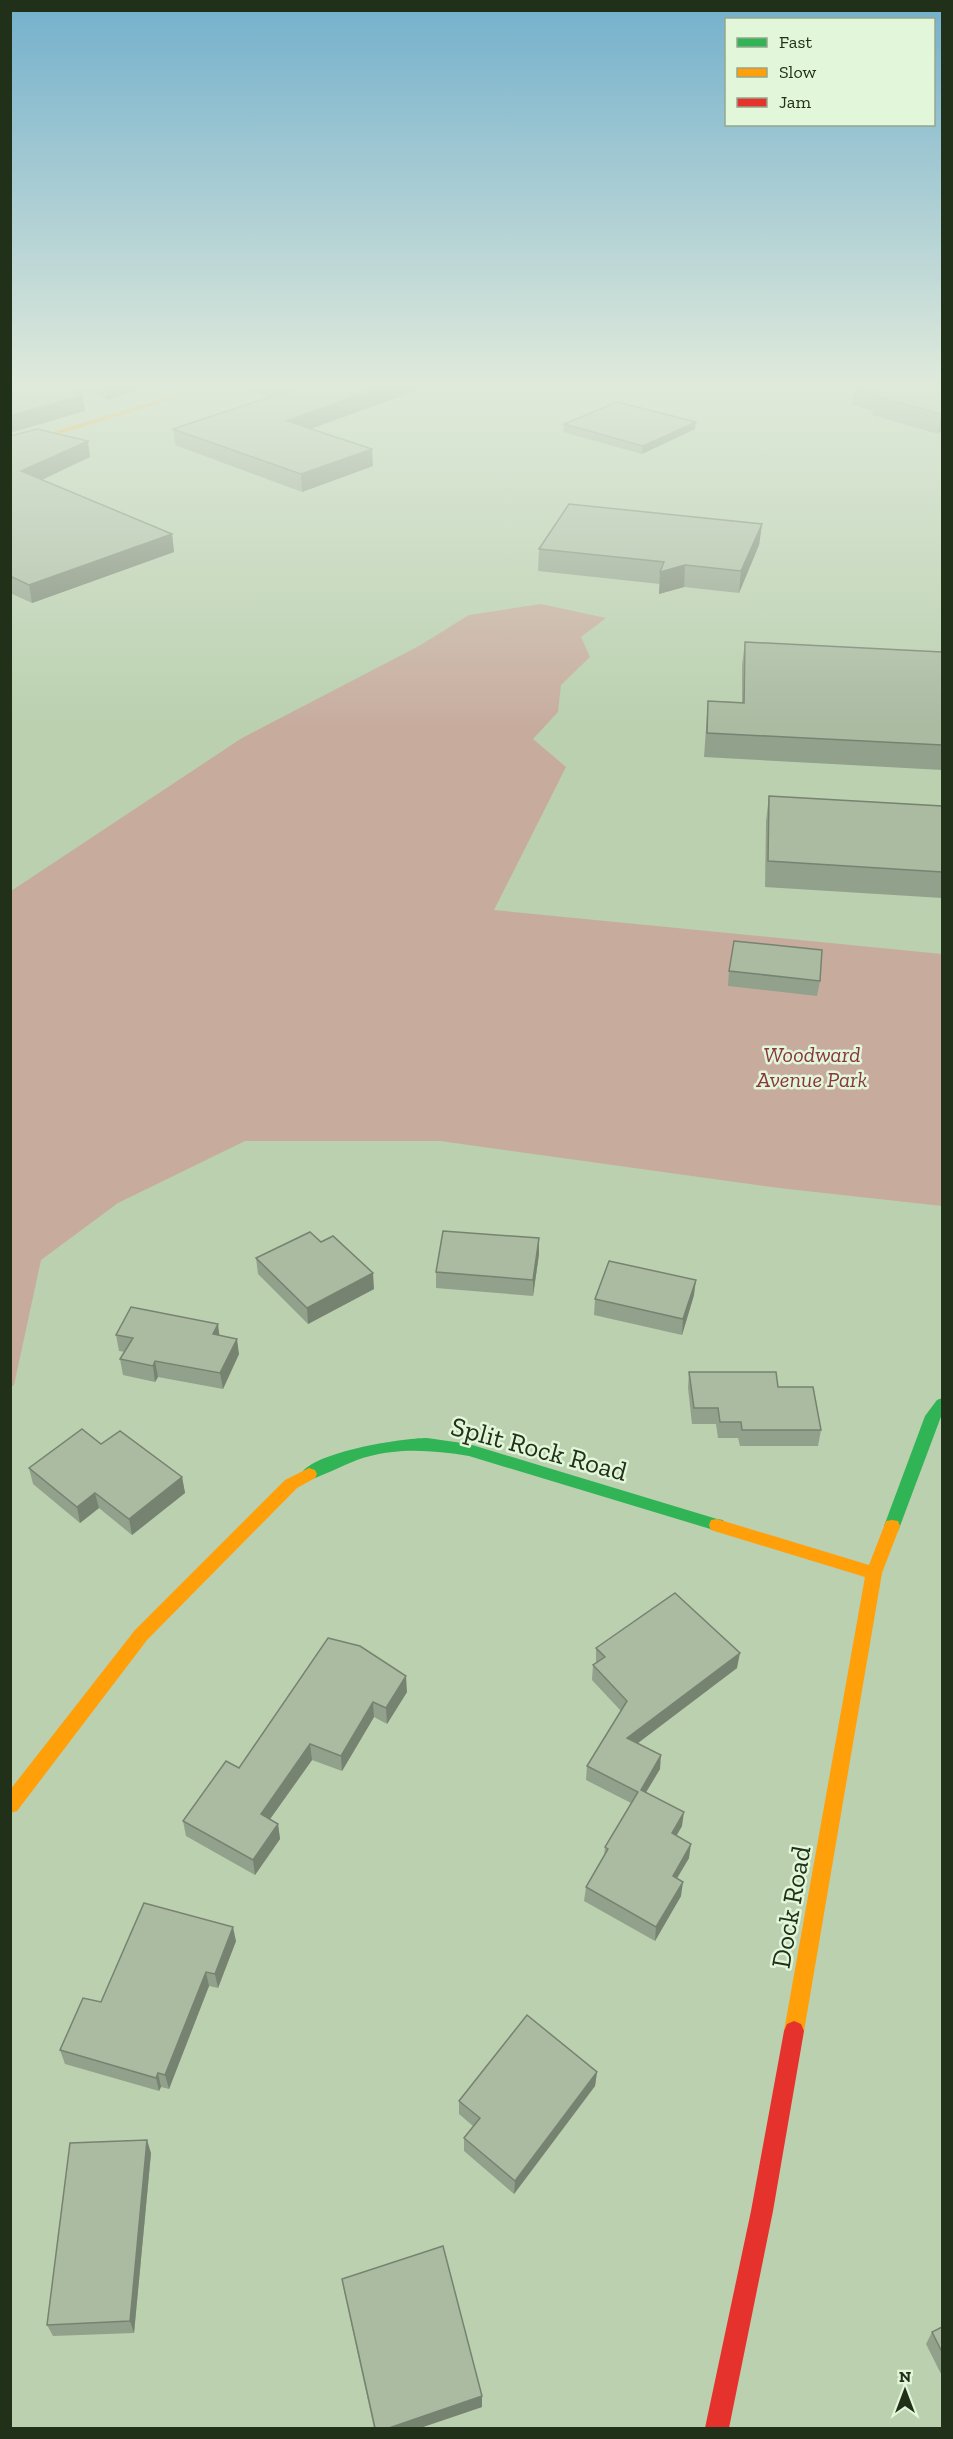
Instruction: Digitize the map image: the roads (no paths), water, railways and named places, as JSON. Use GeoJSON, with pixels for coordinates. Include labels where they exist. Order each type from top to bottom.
{"type":"FeatureCollection","features":[{"type":"Feature","properties":{"kind":"street","name":"Dock Road"},"geometry":{"type":"LineString","coordinates":[[717,2428],[762,2211],[874,1573],[933,1416],[942,1404]]}},
{"type":"Feature","properties":{"kind":"street","name":"Split Rock Road"},"geometry":{"type":"LineString","coordinates":[[10,1805],[141,1635],[291,1484],[334,1461],[390,1446],[427,1444],[469,1450],[874,1573]]}},
{"type":"Feature","properties":{"kind":"park label","name":"Woodward Avenue Park"},"geometry":{"type":"Point","coordinates":[812,1066]}}]}
